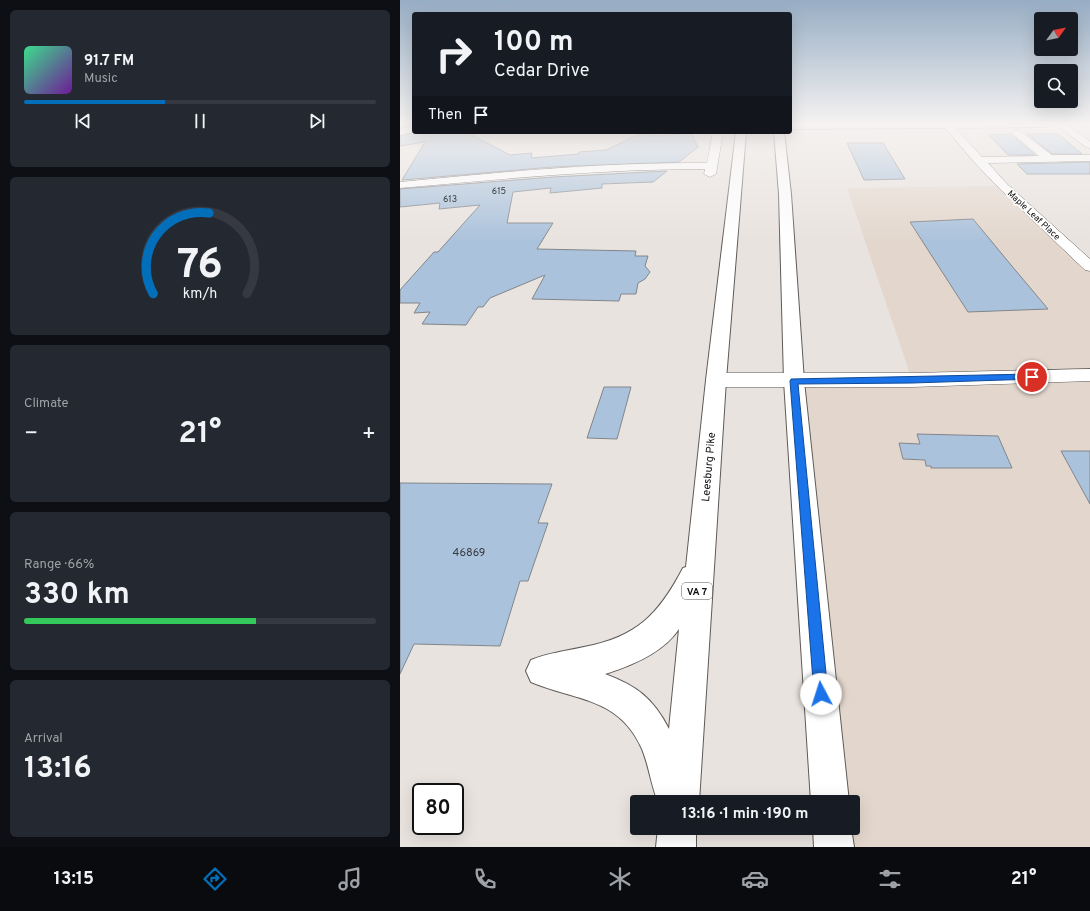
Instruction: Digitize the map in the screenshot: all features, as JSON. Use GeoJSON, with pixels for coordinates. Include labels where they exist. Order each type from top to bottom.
{"type":"FeatureCollection","features":[{"type":"Feature","properties":{"kind":"main road","name":"Leesburg Pike"},"geometry":{"type":"LineString","coordinates":[[681,795],[716,380],[738,164]]}},
{"type":"Feature","properties":{"kind":"main road"},"geometry":{"type":"LineString","coordinates":[[782,164],[785,194],[794,381],[829,795]]}},
{"type":"Feature","properties":{"kind":"main road"},"geometry":{"type":"LineString","coordinates":[[674,795],[665,759],[643,716],[627,701],[613,694],[542,671],[588,664],[637,646],[668,621],[680,605],[700,562]]}},
{"type":"Feature","properties":{"kind":"main road"},"geometry":{"type":"LineString","coordinates":[[676,847],[677,835]]}},
{"type":"Feature","properties":{"kind":"main road"},"geometry":{"type":"LineString","coordinates":[[833,835],[834,847]]}},
{"type":"Feature","properties":{"kind":"street"},"geometry":{"type":"LineString","coordinates":[[400,185],[586,168],[648,166],[711,170],[712,164]]}},
{"type":"Feature","properties":{"kind":"street","name":"Maple Leaf Place"},"geometry":{"type":"LineString","coordinates":[[981,164],[1003,186],[1090,267]]}},
{"type":"Feature","properties":{"kind":"street"},"geometry":{"type":"LineString","coordinates":[[716,380],[912,380],[1090,375]]}},
{"type":"Feature","properties":{"kind":"shaded area"},"geometry":{"type":"Polygon","coordinates":[[[1003,186],[1090,267],[1090,847],[832,847],[831,835],[860,835],[860,795],[827,795],[794,381],[912,380],[847,188],[1003,186]]]}},
{"type":"Feature","properties":{"kind":"building"},"geometry":{"type":"Polygon","coordinates":[[[412,164],[641,164],[553,167],[402,180],[412,164]]]}},
{"type":"Feature","properties":{"kind":"building"},"geometry":{"type":"Polygon","coordinates":[[[856,164],[896,164],[905,179],[864,180],[856,164]]]}},
{"type":"Feature","properties":{"kind":"building"},"geometry":{"type":"Polygon","coordinates":[[[1017,164],[1090,164],[1090,174],[1027,174],[1017,164]]]}},
{"type":"Feature","properties":{"kind":"building"},"geometry":{"type":"Polygon","coordinates":[[[667,171],[653,182],[602,184],[602,188],[550,193],[551,188],[513,192],[507,223],[553,223],[537,249],[636,251],[635,256],[648,256],[645,266],[650,272],[645,279],[638,283],[636,294],[621,294],[619,301],[532,299],[545,275],[490,298],[483,307],[478,307],[466,325],[422,324],[430,312],[414,313],[420,303],[400,303],[400,290],[434,252],[438,252],[480,205],[439,209],[440,203],[400,207],[400,189],[553,177],[667,171]]]}},
{"type":"Feature","properties":{"kind":"building"},"geometry":{"type":"Polygon","coordinates":[[[973,219],[1048,309],[968,312],[910,222],[973,219]]]}},
{"type":"Feature","properties":{"kind":"building"},"geometry":{"type":"Polygon","coordinates":[[[604,387],[631,387],[617,439],[587,438],[604,387]]]}},
{"type":"Feature","properties":{"kind":"building"},"geometry":{"type":"Polygon","coordinates":[[[917,434],[998,436],[1012,468],[931,468],[931,466],[926,466],[925,460],[903,459],[899,443],[920,444],[917,434]]]}},
{"type":"Feature","properties":{"kind":"building"},"geometry":{"type":"Polygon","coordinates":[[[1061,451],[1090,451],[1090,504],[1061,451]]]}},
{"type":"Feature","properties":{"kind":"building"},"geometry":{"type":"Polygon","coordinates":[[[400,483],[552,484],[538,523],[548,523],[528,581],[520,581],[500,646],[414,644],[400,674],[400,483]]]}},
{"type":"Feature","properties":{"kind":"route"},"geometry":{"type":"LineString","coordinates":[[821,694],[794,381],[1032,377]]}}]}
